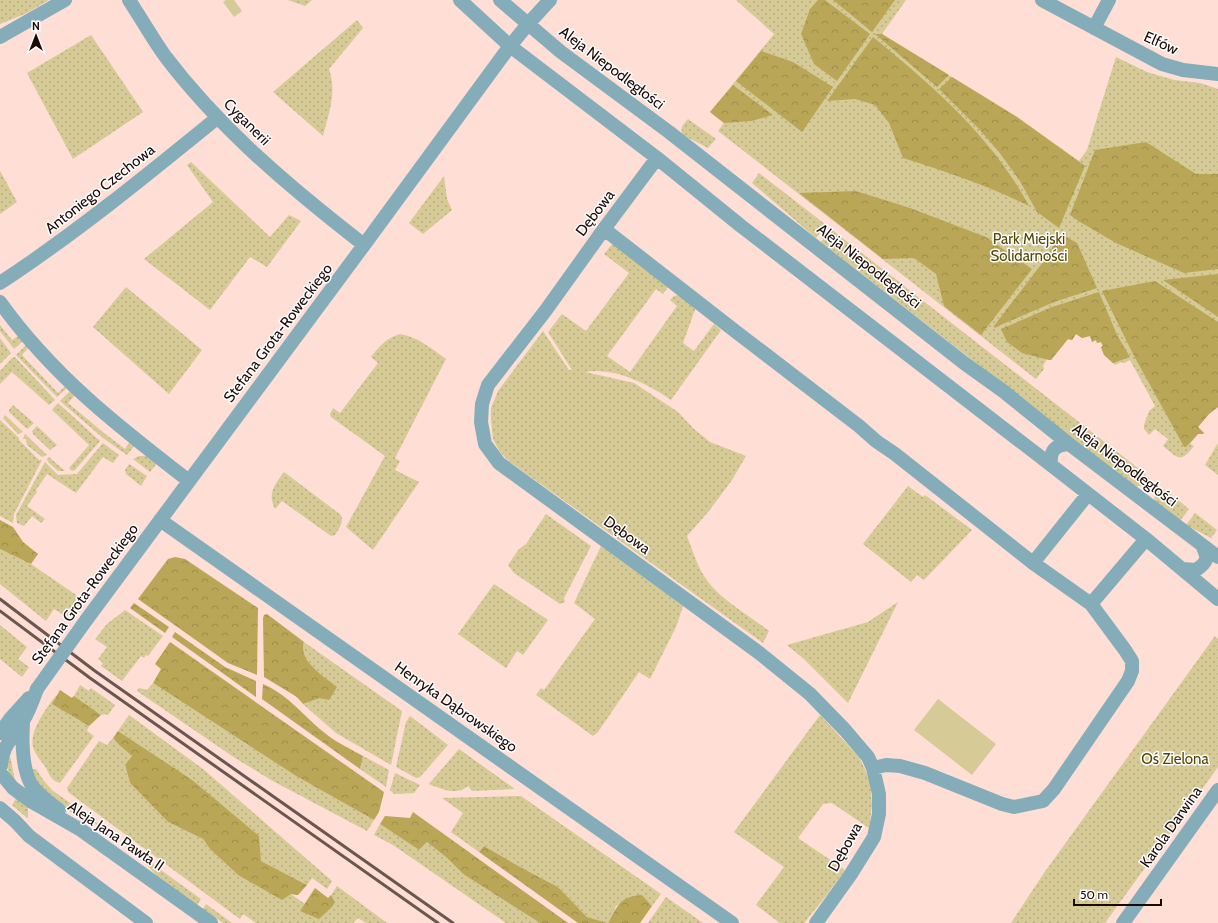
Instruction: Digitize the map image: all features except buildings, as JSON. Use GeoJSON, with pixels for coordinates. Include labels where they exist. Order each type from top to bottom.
{"type":"FeatureCollection","features":[{"type":"Feature","properties":{"kind":"street"},"geometry":{"type":"LineString","coordinates":[[0,37],[65,0]]}},
{"type":"Feature","properties":{"kind":"street","name":"Cyganerii"},"geometry":{"type":"LineString","coordinates":[[129,0],[165,55],[217,118],[258,158],[364,245]]}},
{"type":"Feature","properties":{"kind":"street"},"geometry":{"type":"LineString","coordinates":[[460,0],[510,46],[657,158],[741,226],[1146,539],[1218,599]]}},
{"type":"Feature","properties":{"kind":"street","name":"Aleja Niepodległości"},"geometry":{"type":"LineString","coordinates":[[500,0],[561,52],[669,132],[1069,444],[1218,557]]}},
{"type":"Feature","properties":{"kind":"street","name":"Stefana Grota-Roweckiego"},"geometry":{"type":"LineString","coordinates":[[0,733],[38,689],[160,520],[510,46],[550,0]]}},
{"type":"Feature","properties":{"kind":"street","name":"Elfów"},"geometry":{"type":"LineString","coordinates":[[1042,0],[1162,64],[1183,70],[1218,74]]}},
{"type":"Feature","properties":{"kind":"street"},"geometry":{"type":"LineString","coordinates":[[1094,28],[1109,0]]}},
{"type":"Feature","properties":{"kind":"street","name":"Antoniego Czechowa"},"geometry":{"type":"LineString","coordinates":[[0,283],[99,212],[217,118]]}},
{"type":"Feature","properties":{"kind":"street","name":"Dębowa"},"geometry":{"type":"LineString","coordinates":[[657,158],[546,310],[488,385],[482,404],[481,422],[485,444],[499,463],[758,652],[810,694],[850,735],[868,757],[873,768],[879,794],[879,814],[874,837],[851,874],[816,923]]}},
{"type":"Feature","properties":{"kind":"street"},"geometry":{"type":"LineString","coordinates":[[604,229],[1034,563],[1091,604],[1132,661],[1132,671],[1128,682],[1054,789],[1043,801],[1014,807],[1008,806],[925,773],[900,766],[886,765],[873,768]]}},
{"type":"Feature","properties":{"kind":"street"},"geometry":{"type":"LineString","coordinates":[[0,302],[44,356],[85,398],[115,424],[189,481]]}},
{"type":"Feature","properties":{"kind":"street"},"geometry":{"type":"LineString","coordinates":[[1051,465],[1050,456],[1053,450],[1058,445],[1069,444]]}},
{"type":"Feature","properties":{"kind":"street"},"geometry":{"type":"LineString","coordinates":[[1034,563],[1088,494]]}},
{"type":"Feature","properties":{"kind":"street","name":"Henryka Dąbrowskiego"},"geometry":{"type":"LineString","coordinates":[[160,520],[732,923]]}},
{"type":"Feature","properties":{"kind":"street"},"geometry":{"type":"LineString","coordinates":[[1091,604],[1146,539]]}},
{"type":"Feature","properties":{"kind":"street"},"geometry":{"type":"LineString","coordinates":[[1182,569],[1196,570],[1206,561],[1206,554],[1202,545]]}},
{"type":"Feature","properties":{"kind":"street"},"geometry":{"type":"LineString","coordinates":[[11,722],[22,739],[23,753],[32,785],[81,830]]}},
{"type":"Feature","properties":{"kind":"street","name":"Stefana Grota-Roweckiego"},"geometry":{"type":"LineString","coordinates":[[1,773],[2,754],[5,748],[11,722]]}},
{"type":"Feature","properties":{"kind":"street","name":"Aleja Jana Pawła II"},"geometry":{"type":"LineString","coordinates":[[1,773],[13,788],[32,802],[81,830],[211,923]]}},
{"type":"Feature","properties":{"kind":"street","name":"Karola Darwina"},"geometry":{"type":"LineString","coordinates":[[1123,923],[1218,790]]}},
{"type":"Feature","properties":{"kind":"street"},"geometry":{"type":"LineString","coordinates":[[0,808],[29,836]]}},
{"type":"Feature","properties":{"kind":"street"},"geometry":{"type":"LineString","coordinates":[[0,820],[29,836],[146,923]]}},
{"type":"Feature","properties":{"kind":"green space"},"geometry":{"type":"Polygon","coordinates":[[[0,0],[49,0],[27,13],[0,24],[0,0]]]}},
{"type":"Feature","properties":{"kind":"green space"},"geometry":{"type":"Polygon","coordinates":[[[226,0],[234,0],[242,11],[234,17],[223,2],[226,0]]]}},
{"type":"Feature","properties":{"kind":"green space"},"geometry":{"type":"Polygon","coordinates":[[[288,0],[312,0],[305,6],[288,0]]]}},
{"type":"Feature","properties":{"kind":"green space","name":"Park Miejski Solidarności"},"geometry":{"type":"Polygon","coordinates":[[[736,0],[906,0],[882,34],[1017,117],[1079,161],[1087,150],[1116,57],[1147,72],[1174,80],[1200,83],[1218,89],[1218,407],[1209,414],[1198,427],[1204,433],[1198,434],[1190,444],[1194,446],[1189,452],[1182,457],[1176,456],[1163,446],[1168,439],[1155,429],[1149,435],[1144,429],[1149,411],[1155,406],[1130,360],[1115,365],[1104,355],[1101,342],[1097,343],[1096,340],[1092,342],[1090,336],[1082,338],[1076,334],[1072,340],[1068,339],[1051,360],[1047,359],[1043,366],[1044,369],[1036,379],[718,131],[724,123],[710,112],[774,34],[736,0]]]}},
{"type":"Feature","properties":{"kind":"green space"},"geometry":{"type":"Polygon","coordinates":[[[818,0],[825,0],[870,34],[837,81],[814,64],[801,34],[810,9],[818,0]]]}},
{"type":"Feature","properties":{"kind":"green space"},"geometry":{"type":"Polygon","coordinates":[[[833,0],[895,0],[872,32],[833,0]]]}},
{"type":"Feature","properties":{"kind":"green space"},"geometry":{"type":"Polygon","coordinates":[[[357,20],[363,28],[329,69],[332,94],[330,111],[323,136],[273,92],[357,20]]]}},
{"type":"Feature","properties":{"kind":"green space"},"geometry":{"type":"Polygon","coordinates":[[[875,34],[882,34],[949,75],[937,87],[875,34]]]}},
{"type":"Feature","properties":{"kind":"green space"},"geometry":{"type":"Polygon","coordinates":[[[91,35],[143,112],[73,159],[27,73],[91,35]]]}},
{"type":"Feature","properties":{"kind":"green space"},"geometry":{"type":"Polygon","coordinates":[[[873,37],[917,74],[960,114],[997,157],[1029,206],[982,185],[903,158],[889,123],[875,105],[855,99],[827,101],[873,37]]]}},
{"type":"Feature","properties":{"kind":"green space"},"geometry":{"type":"Polygon","coordinates":[[[761,51],[793,62],[833,87],[802,132],[736,81],[761,51]]]}},
{"type":"Feature","properties":{"kind":"green space"},"geometry":{"type":"Polygon","coordinates":[[[952,77],[1017,117],[1085,166],[1059,228],[1037,212],[1020,181],[999,152],[979,129],[939,89],[952,77]]]}},
{"type":"Feature","properties":{"kind":"green space"},"geometry":{"type":"Polygon","coordinates":[[[733,85],[773,115],[751,121],[724,123],[710,112],[733,85]]]}},
{"type":"Feature","properties":{"kind":"green space"},"geometry":{"type":"Polygon","coordinates":[[[688,119],[716,139],[708,148],[683,135],[682,128],[688,119]]]}},
{"type":"Feature","properties":{"kind":"green space"},"geometry":{"type":"Polygon","coordinates":[[[1146,142],[1196,174],[1218,174],[1218,269],[1184,273],[1116,243],[1070,215],[1095,150],[1146,142]]]}},
{"type":"Feature","properties":{"kind":"green space"},"geometry":{"type":"Polygon","coordinates":[[[191,162],[270,237],[289,215],[301,221],[267,267],[250,257],[210,310],[144,259],[213,202],[187,165],[191,162]]]}},
{"type":"Feature","properties":{"kind":"green space"},"geometry":{"type":"Polygon","coordinates":[[[0,171],[17,202],[0,214],[0,171]]]}},
{"type":"Feature","properties":{"kind":"green space"},"geometry":{"type":"Polygon","coordinates":[[[759,173],[826,225],[816,238],[752,183],[759,173]]]}},
{"type":"Feature","properties":{"kind":"green space"},"geometry":{"type":"Polygon","coordinates":[[[444,176],[447,199],[452,210],[423,234],[409,223],[444,176]]]}},
{"type":"Feature","properties":{"kind":"green space"},"geometry":{"type":"Polygon","coordinates":[[[856,191],[910,208],[986,237],[1032,269],[981,335],[944,306],[936,274],[914,258],[883,259],[799,193],[856,191]]]}},
{"type":"Feature","properties":{"kind":"green space"},"geometry":{"type":"Polygon","coordinates":[[[831,229],[1143,472],[1150,480],[1141,486],[1131,484],[821,242],[831,229]]]}},
{"type":"Feature","properties":{"kind":"green space"},"geometry":{"type":"Polygon","coordinates":[[[1061,234],[1077,243],[1097,288],[1054,302],[994,328],[1046,258],[1061,234]]]}},
{"type":"Feature","properties":{"kind":"green space"},"geometry":{"type":"Polygon","coordinates":[[[613,243],[668,287],[663,294],[656,289],[607,356],[630,372],[677,306],[670,300],[674,296],[678,295],[696,307],[683,343],[694,351],[714,324],[721,330],[671,400],[652,388],[619,374],[596,371],[585,372],[634,383],[678,412],[694,429],[710,442],[746,456],[732,480],[709,511],[687,536],[705,578],[715,590],[769,631],[763,643],[510,462],[500,452],[493,439],[491,408],[498,391],[543,331],[569,370],[572,370],[548,332],[562,314],[586,331],[629,273],[604,254],[613,243]]]}},
{"type":"Feature","properties":{"kind":"green space"},"geometry":{"type":"Polygon","coordinates":[[[1218,274],[1218,317],[1163,280],[1218,274]]]}},
{"type":"Feature","properties":{"kind":"green space"},"geometry":{"type":"Polygon","coordinates":[[[1155,281],[1218,322],[1218,407],[1209,414],[1198,427],[1204,433],[1198,434],[1186,447],[1184,447],[1133,354],[1102,291],[1155,281]]]}},
{"type":"Feature","properties":{"kind":"green space"},"geometry":{"type":"Polygon","coordinates":[[[126,287],[202,350],[169,394],[93,327],[126,287]]]}},
{"type":"Feature","properties":{"kind":"green space"},"geometry":{"type":"Polygon","coordinates":[[[1099,292],[1117,335],[1130,357],[1113,363],[1104,355],[1101,342],[1097,343],[1096,340],[1092,342],[1090,336],[1082,338],[1076,334],[1072,340],[1068,339],[1051,360],[1049,360],[1022,353],[1007,342],[1001,329],[1052,307],[1099,292]]]}},
{"type":"Feature","properties":{"kind":"green space"},"geometry":{"type":"Polygon","coordinates":[[[0,325],[12,340],[21,334],[23,341],[14,349],[0,331],[0,325]]]}},
{"type":"Feature","properties":{"kind":"green space"},"geometry":{"type":"Polygon","coordinates":[[[400,334],[419,341],[446,359],[395,458],[400,461],[395,470],[419,482],[373,550],[346,527],[385,456],[331,417],[330,414],[333,408],[340,413],[378,363],[371,357],[387,340],[400,334]]]}},
{"type":"Feature","properties":{"kind":"green space"},"geometry":{"type":"Polygon","coordinates":[[[0,338],[11,353],[0,364],[0,338]]]}},
{"type":"Feature","properties":{"kind":"green space"},"geometry":{"type":"Polygon","coordinates":[[[26,345],[29,347],[22,355],[58,393],[65,386],[67,388],[57,397],[16,355],[26,345]]]}},
{"type":"Feature","properties":{"kind":"green space"},"geometry":{"type":"Polygon","coordinates":[[[15,357],[55,400],[49,405],[12,372],[0,384],[0,371],[12,358],[15,357]]]}},
{"type":"Feature","properties":{"kind":"green space"},"geometry":{"type":"Polygon","coordinates":[[[70,391],[75,395],[68,403],[104,433],[125,449],[130,441],[135,445],[127,455],[103,438],[60,401],[70,391]]]}},
{"type":"Feature","properties":{"kind":"green space"},"geometry":{"type":"Polygon","coordinates":[[[58,403],[100,441],[75,470],[72,471],[69,468],[89,445],[52,410],[58,403]]]}},
{"type":"Feature","properties":{"kind":"green space"},"geometry":{"type":"Polygon","coordinates":[[[13,405],[34,423],[27,429],[9,412],[13,405]]]}},
{"type":"Feature","properties":{"kind":"green space"},"geometry":{"type":"Polygon","coordinates":[[[5,415],[23,432],[18,434],[3,418],[5,415]]]}},
{"type":"Feature","properties":{"kind":"green space"},"geometry":{"type":"Polygon","coordinates":[[[0,420],[39,460],[42,460],[14,514],[13,523],[0,516],[0,420]]]}},
{"type":"Feature","properties":{"kind":"green space"},"geometry":{"type":"Polygon","coordinates":[[[37,426],[57,445],[50,450],[33,434],[32,431],[37,426]]]}},
{"type":"Feature","properties":{"kind":"green space"},"geometry":{"type":"Polygon","coordinates":[[[25,434],[47,455],[42,457],[27,445],[26,439],[23,439],[25,434]]]}},
{"type":"Feature","properties":{"kind":"green space"},"geometry":{"type":"Polygon","coordinates":[[[103,443],[119,455],[113,463],[103,457],[76,493],[47,474],[27,506],[45,519],[41,523],[32,516],[24,526],[17,523],[16,515],[45,462],[58,475],[77,474],[103,443]]]}},
{"type":"Feature","properties":{"kind":"green space"},"geometry":{"type":"Polygon","coordinates":[[[1218,443],[1218,475],[1205,465],[1218,443]]]}},
{"type":"Feature","properties":{"kind":"green space"},"geometry":{"type":"Polygon","coordinates":[[[139,456],[146,456],[158,462],[150,472],[133,459],[139,456]]]}},
{"type":"Feature","properties":{"kind":"green space"},"geometry":{"type":"Polygon","coordinates":[[[49,457],[65,471],[58,471],[48,462],[47,459],[49,457]]]}},
{"type":"Feature","properties":{"kind":"green space"},"geometry":{"type":"Polygon","coordinates":[[[129,464],[147,476],[141,486],[126,474],[125,470],[129,464]]]}},
{"type":"Feature","properties":{"kind":"green space"},"geometry":{"type":"Polygon","coordinates":[[[284,472],[341,515],[341,523],[335,535],[331,536],[282,501],[275,509],[272,499],[273,489],[284,472]]]}},
{"type":"Feature","properties":{"kind":"green space"},"geometry":{"type":"Polygon","coordinates":[[[908,486],[923,497],[925,495],[972,530],[924,580],[917,575],[911,582],[863,544],[908,486]]]}},
{"type":"Feature","properties":{"kind":"green space"},"geometry":{"type":"Polygon","coordinates":[[[1160,487],[1189,509],[1180,521],[1156,503],[1155,495],[1160,487]]]}},
{"type":"Feature","properties":{"kind":"green space"},"geometry":{"type":"Polygon","coordinates":[[[1195,513],[1217,530],[1211,538],[1186,525],[1195,513]]]}},
{"type":"Feature","properties":{"kind":"green space"},"geometry":{"type":"Polygon","coordinates":[[[546,514],[591,546],[564,598],[565,602],[560,604],[514,573],[508,565],[519,549],[526,544],[546,514]]]}},
{"type":"Feature","properties":{"kind":"green space"},"geometry":{"type":"Polygon","coordinates":[[[0,520],[13,527],[23,542],[38,554],[31,564],[0,549],[0,520]]]}},
{"type":"Feature","properties":{"kind":"green space"},"geometry":{"type":"Polygon","coordinates":[[[601,546],[683,606],[676,627],[650,679],[639,672],[598,732],[593,736],[536,695],[541,688],[544,690],[595,619],[574,603],[601,546]]]}},
{"type":"Feature","properties":{"kind":"green space"},"geometry":{"type":"Polygon","coordinates":[[[0,549],[31,564],[79,597],[67,617],[54,609],[46,621],[0,584],[0,549]]]}},
{"type":"Feature","properties":{"kind":"green space"},"geometry":{"type":"Polygon","coordinates":[[[175,557],[185,559],[258,608],[257,675],[228,663],[138,599],[168,559],[175,557]]]}},
{"type":"Feature","properties":{"kind":"green space"},"geometry":{"type":"Polygon","coordinates":[[[494,584],[548,620],[523,655],[517,651],[506,668],[458,634],[494,584]]]}},
{"type":"Feature","properties":{"kind":"green space"},"geometry":{"type":"Polygon","coordinates":[[[898,602],[848,703],[804,659],[787,645],[868,622],[898,602]]]}},
{"type":"Feature","properties":{"kind":"green space"},"geometry":{"type":"Polygon","coordinates":[[[134,603],[169,627],[165,633],[130,608],[134,603]]]}},
{"type":"Feature","properties":{"kind":"green space"},"geometry":{"type":"Polygon","coordinates":[[[125,610],[163,636],[148,656],[146,655],[144,658],[141,656],[122,681],[101,666],[103,663],[98,659],[107,647],[95,639],[107,624],[125,610]]]}},
{"type":"Feature","properties":{"kind":"green space"},"geometry":{"type":"Polygon","coordinates":[[[267,614],[304,642],[303,649],[308,662],[313,668],[337,687],[329,700],[320,698],[303,704],[297,697],[264,677],[263,618],[264,615],[267,614]]]}},
{"type":"Feature","properties":{"kind":"green space"},"geometry":{"type":"Polygon","coordinates":[[[0,625],[27,647],[18,659],[29,667],[22,677],[0,659],[0,625]]]}},
{"type":"Feature","properties":{"kind":"green space"},"geometry":{"type":"Polygon","coordinates":[[[175,632],[225,667],[256,681],[256,697],[172,637],[175,632]]]}},
{"type":"Feature","properties":{"kind":"green space","name":"Oś Zielona"},"geometry":{"type":"Polygon","coordinates":[[[1215,636],[1218,639],[1218,767],[1105,923],[1011,923],[1044,873],[1215,636]]]}},
{"type":"Feature","properties":{"kind":"green space"},"geometry":{"type":"Polygon","coordinates":[[[170,642],[384,792],[379,812],[374,820],[296,776],[153,683],[161,669],[155,664],[170,642]]]}},
{"type":"Feature","properties":{"kind":"green space"},"geometry":{"type":"Polygon","coordinates":[[[304,642],[402,711],[391,765],[336,733],[303,704],[320,698],[336,687],[308,662],[303,649],[304,642]]]}},
{"type":"Feature","properties":{"kind":"green space"},"geometry":{"type":"Polygon","coordinates":[[[153,683],[296,776],[374,820],[367,831],[271,780],[235,758],[137,691],[139,688],[147,690],[153,683]]]}},
{"type":"Feature","properties":{"kind":"green space"},"geometry":{"type":"Polygon","coordinates":[[[263,684],[289,700],[330,737],[363,756],[360,769],[262,699],[263,684]]]}},
{"type":"Feature","properties":{"kind":"green space"},"geometry":{"type":"Polygon","coordinates":[[[80,685],[89,691],[91,688],[115,705],[108,715],[101,715],[74,696],[80,685]]]}},
{"type":"Feature","properties":{"kind":"green space"},"geometry":{"type":"Polygon","coordinates":[[[60,690],[72,698],[74,696],[101,715],[89,726],[52,704],[60,690]]]}},
{"type":"Feature","properties":{"kind":"green space"},"geometry":{"type":"Polygon","coordinates":[[[57,694],[53,704],[89,726],[87,731],[94,736],[60,783],[53,780],[50,776],[33,747],[36,726],[57,694]]]}},
{"type":"Feature","properties":{"kind":"green space"},"geometry":{"type":"Polygon","coordinates":[[[938,699],[996,744],[972,775],[914,730],[938,699]]]}},
{"type":"Feature","properties":{"kind":"green space"},"geometry":{"type":"Polygon","coordinates":[[[129,715],[203,769],[332,881],[327,889],[312,878],[307,885],[261,861],[224,808],[191,779],[118,731],[129,715]]]}},
{"type":"Feature","properties":{"kind":"green space"},"geometry":{"type":"Polygon","coordinates":[[[820,715],[859,757],[870,780],[872,805],[869,828],[832,803],[823,804],[798,838],[845,870],[804,923],[780,923],[756,905],[784,867],[734,832],[820,715]]]}},
{"type":"Feature","properties":{"kind":"green space"},"geometry":{"type":"Polygon","coordinates":[[[410,716],[448,745],[420,777],[416,778],[396,767],[406,722],[410,716]]]}},
{"type":"Feature","properties":{"kind":"green space"},"geometry":{"type":"Polygon","coordinates":[[[118,731],[191,779],[259,836],[261,861],[307,885],[298,895],[291,894],[282,900],[238,875],[210,849],[203,839],[168,822],[130,783],[125,765],[132,756],[113,738],[118,731]]]}},
{"type":"Feature","properties":{"kind":"green space"},"geometry":{"type":"Polygon","coordinates":[[[113,738],[132,756],[125,766],[130,783],[168,822],[203,839],[210,849],[238,875],[291,894],[305,904],[300,911],[334,902],[331,895],[337,886],[387,923],[366,923],[358,918],[353,923],[256,923],[243,914],[240,919],[68,792],[67,788],[99,741],[107,745],[113,738]]]}},
{"type":"Feature","properties":{"kind":"green space"},"geometry":{"type":"Polygon","coordinates":[[[459,749],[515,789],[472,791],[468,786],[459,791],[449,791],[429,784],[459,749]]]}},
{"type":"Feature","properties":{"kind":"green space"},"geometry":{"type":"Polygon","coordinates":[[[10,755],[15,781],[10,775],[8,769],[10,755]]]}},
{"type":"Feature","properties":{"kind":"green space"},"geometry":{"type":"Polygon","coordinates":[[[363,756],[389,770],[386,787],[360,769],[363,756]]]}},
{"type":"Feature","properties":{"kind":"green space"},"geometry":{"type":"Polygon","coordinates":[[[36,769],[52,790],[99,824],[98,825],[75,815],[41,790],[31,770],[36,769]]]}},
{"type":"Feature","properties":{"kind":"green space"},"geometry":{"type":"Polygon","coordinates":[[[395,773],[420,785],[414,793],[394,794],[390,790],[395,773]]]}},
{"type":"Feature","properties":{"kind":"green space"},"geometry":{"type":"Polygon","coordinates":[[[18,795],[28,808],[28,818],[12,805],[18,795]]]}},
{"type":"Feature","properties":{"kind":"green space"},"geometry":{"type":"Polygon","coordinates":[[[521,796],[661,894],[652,906],[642,895],[616,906],[608,923],[587,917],[558,887],[484,846],[479,852],[451,832],[463,813],[442,798],[521,796]]]}},
{"type":"Feature","properties":{"kind":"green space"},"geometry":{"type":"Polygon","coordinates":[[[413,812],[568,923],[540,923],[463,874],[447,858],[427,842],[419,850],[380,824],[385,816],[410,818],[413,812]]]}},
{"type":"Feature","properties":{"kind":"green space"},"geometry":{"type":"Polygon","coordinates":[[[380,824],[419,850],[427,842],[447,858],[463,874],[540,923],[506,923],[393,845],[374,835],[380,824]]]}},
{"type":"Feature","properties":{"kind":"green space"},"geometry":{"type":"Polygon","coordinates":[[[484,846],[558,887],[587,917],[608,923],[578,923],[479,852],[484,846]]]}},
{"type":"Feature","properties":{"kind":"green space"},"geometry":{"type":"Polygon","coordinates":[[[136,852],[201,899],[197,905],[157,876],[136,852]]]}},
{"type":"Feature","properties":{"kind":"green space"},"geometry":{"type":"Polygon","coordinates":[[[315,888],[328,898],[331,895],[335,902],[332,907],[319,919],[300,911],[315,888]]]}},
{"type":"Feature","properties":{"kind":"green space"},"geometry":{"type":"Polygon","coordinates":[[[642,895],[652,906],[640,923],[608,923],[620,903],[629,897],[642,895]]]}},
{"type":"Feature","properties":{"kind":"green space"},"geometry":{"type":"Polygon","coordinates":[[[666,897],[703,923],[648,923],[666,897]]]}},
{"type":"Feature","properties":{"kind":"green space"},"geometry":{"type":"Polygon","coordinates":[[[206,904],[232,923],[223,923],[203,909],[206,904]]]}},
{"type":"Feature","properties":{"kind":"railway"},"geometry":{"type":"LineString","coordinates":[[0,599],[95,671],[453,923]]}},
{"type":"Feature","properties":{"kind":"railway"},"geometry":{"type":"LineString","coordinates":[[0,611],[90,678],[438,923]]}}]}
